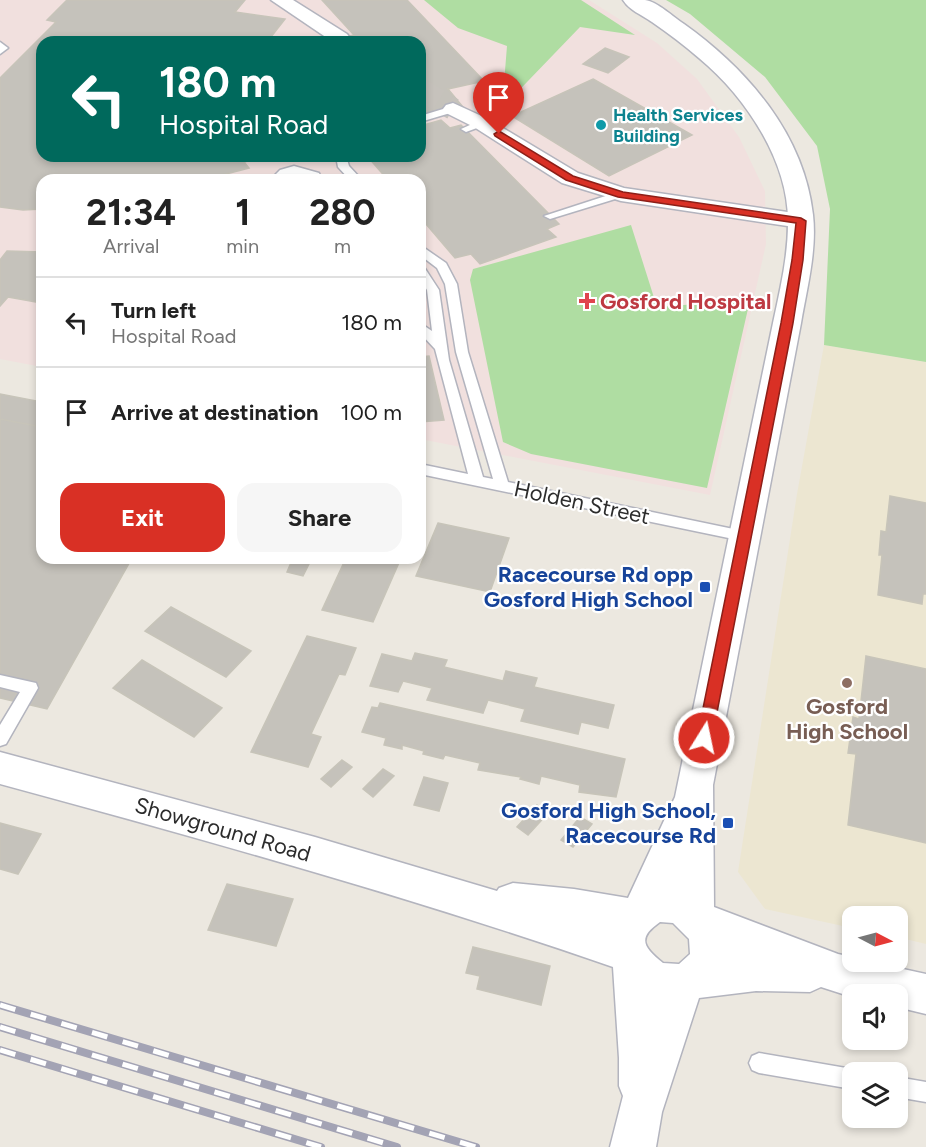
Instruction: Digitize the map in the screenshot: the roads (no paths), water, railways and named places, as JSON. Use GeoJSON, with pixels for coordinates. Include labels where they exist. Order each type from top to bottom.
{"type":"FeatureCollection","features":[{"type":"Feature","properties":{"kind":"main road"},"geometry":{"type":"LineString","coordinates":[[633,0],[681,30],[727,68],[771,124],[790,169],[801,221],[798,260],[787,323],[694,785],[692,850],[698,918],[711,947],[710,959],[704,969],[689,981],[637,1129]]}},
{"type":"Feature","properties":{"kind":"main road","name":"Showground Road"},"geometry":{"type":"LineString","coordinates":[[0,768],[168,813],[445,893],[634,936]]}},
{"type":"Feature","properties":{"kind":"main road"},"geometry":{"type":"LineString","coordinates":[[637,1129],[641,1058],[634,936],[694,785]]}},
{"type":"Feature","properties":{"kind":"main road"},"geometry":{"type":"LineString","coordinates":[[634,936],[654,904],[668,904],[682,907],[698,918],[838,974],[926,994]]}},
{"type":"Feature","properties":{"kind":"main road"},"geometry":{"type":"LineString","coordinates":[[634,936],[649,979],[671,984],[756,971],[838,974]]}},
{"type":"Feature","properties":{"kind":"street"},"geometry":{"type":"LineString","coordinates":[[280,0],[337,36]]}},
{"type":"Feature","properties":{"kind":"street"},"geometry":{"type":"LineString","coordinates":[[453,109],[473,126],[570,178],[621,194],[801,221]]}},
{"type":"Feature","properties":{"kind":"lane"},"geometry":{"type":"LineString","coordinates":[[0,45],[3,48],[0,51]]}},
{"type":"Feature","properties":{"kind":"lane"},"geometry":{"type":"LineString","coordinates":[[426,117],[453,109]]}},
{"type":"Feature","properties":{"kind":"lane"},"geometry":{"type":"LineString","coordinates":[[280,174],[299,169],[313,174]]}},
{"type":"Feature","properties":{"kind":"lane"},"geometry":{"type":"LineString","coordinates":[[550,216],[621,194]]}},
{"type":"Feature","properties":{"kind":"lane"},"geometry":{"type":"LineString","coordinates":[[426,254],[442,266],[451,284],[462,352],[502,486]]}},
{"type":"Feature","properties":{"kind":"lane"},"geometry":{"type":"LineString","coordinates":[[426,278],[434,305],[443,360]]}},
{"type":"Feature","properties":{"kind":"lane"},"geometry":{"type":"LineString","coordinates":[[426,306],[455,303]]}},
{"type":"Feature","properties":{"kind":"lane"},"geometry":{"type":"LineString","coordinates":[[426,332],[438,343],[477,481]]}},
{"type":"Feature","properties":{"kind":"lane","name":"Holden Street"},"geometry":{"type":"LineString","coordinates":[[426,471],[743,536]]}},
{"type":"Feature","properties":{"kind":"lane"},"geometry":{"type":"LineString","coordinates":[[0,681],[30,688],[0,739]]}},
{"type":"Feature","properties":{"kind":"lane"},"geometry":{"type":"LineString","coordinates":[[759,1063],[842,1077]]}},
{"type":"Feature","properties":{"kind":"lane"},"geometry":{"type":"LineString","coordinates":[[908,1089],[926,1092]]}},
{"type":"Feature","properties":{"kind":"tunnel"},"geometry":{"type":"LineString","coordinates":[[426,93],[453,109]]}},
{"type":"Feature","properties":{"kind":"railway"},"geometry":{"type":"LineString","coordinates":[[0,1005],[476,1147]]}},
{"type":"Feature","properties":{"kind":"railway"},"geometry":{"type":"LineString","coordinates":[[0,1027],[397,1147]]}},
{"type":"Feature","properties":{"kind":"railway"},"geometry":{"type":"LineString","coordinates":[[0,1050],[321,1147]]}},
{"type":"Feature","properties":{"kind":"place","name":"Health Services Building"},"geometry":{"type":"Point","coordinates":[601,125]}},
{"type":"Feature","properties":{"kind":"place","name":"Gosford Hospital"},"geometry":{"type":"Point","coordinates":[587,301]}},
{"type":"Feature","properties":{"kind":"place","name":"Racecourse Rd opp Gosford High School"},"geometry":{"type":"Point","coordinates":[705,587]}},
{"type":"Feature","properties":{"kind":"place","name":"Gosford High School"},"geometry":{"type":"Point","coordinates":[847,683]}},
{"type":"Feature","properties":{"kind":"place","name":"Gosford High School, Racecourse Rd"},"geometry":{"type":"Point","coordinates":[728,823]}}]}
